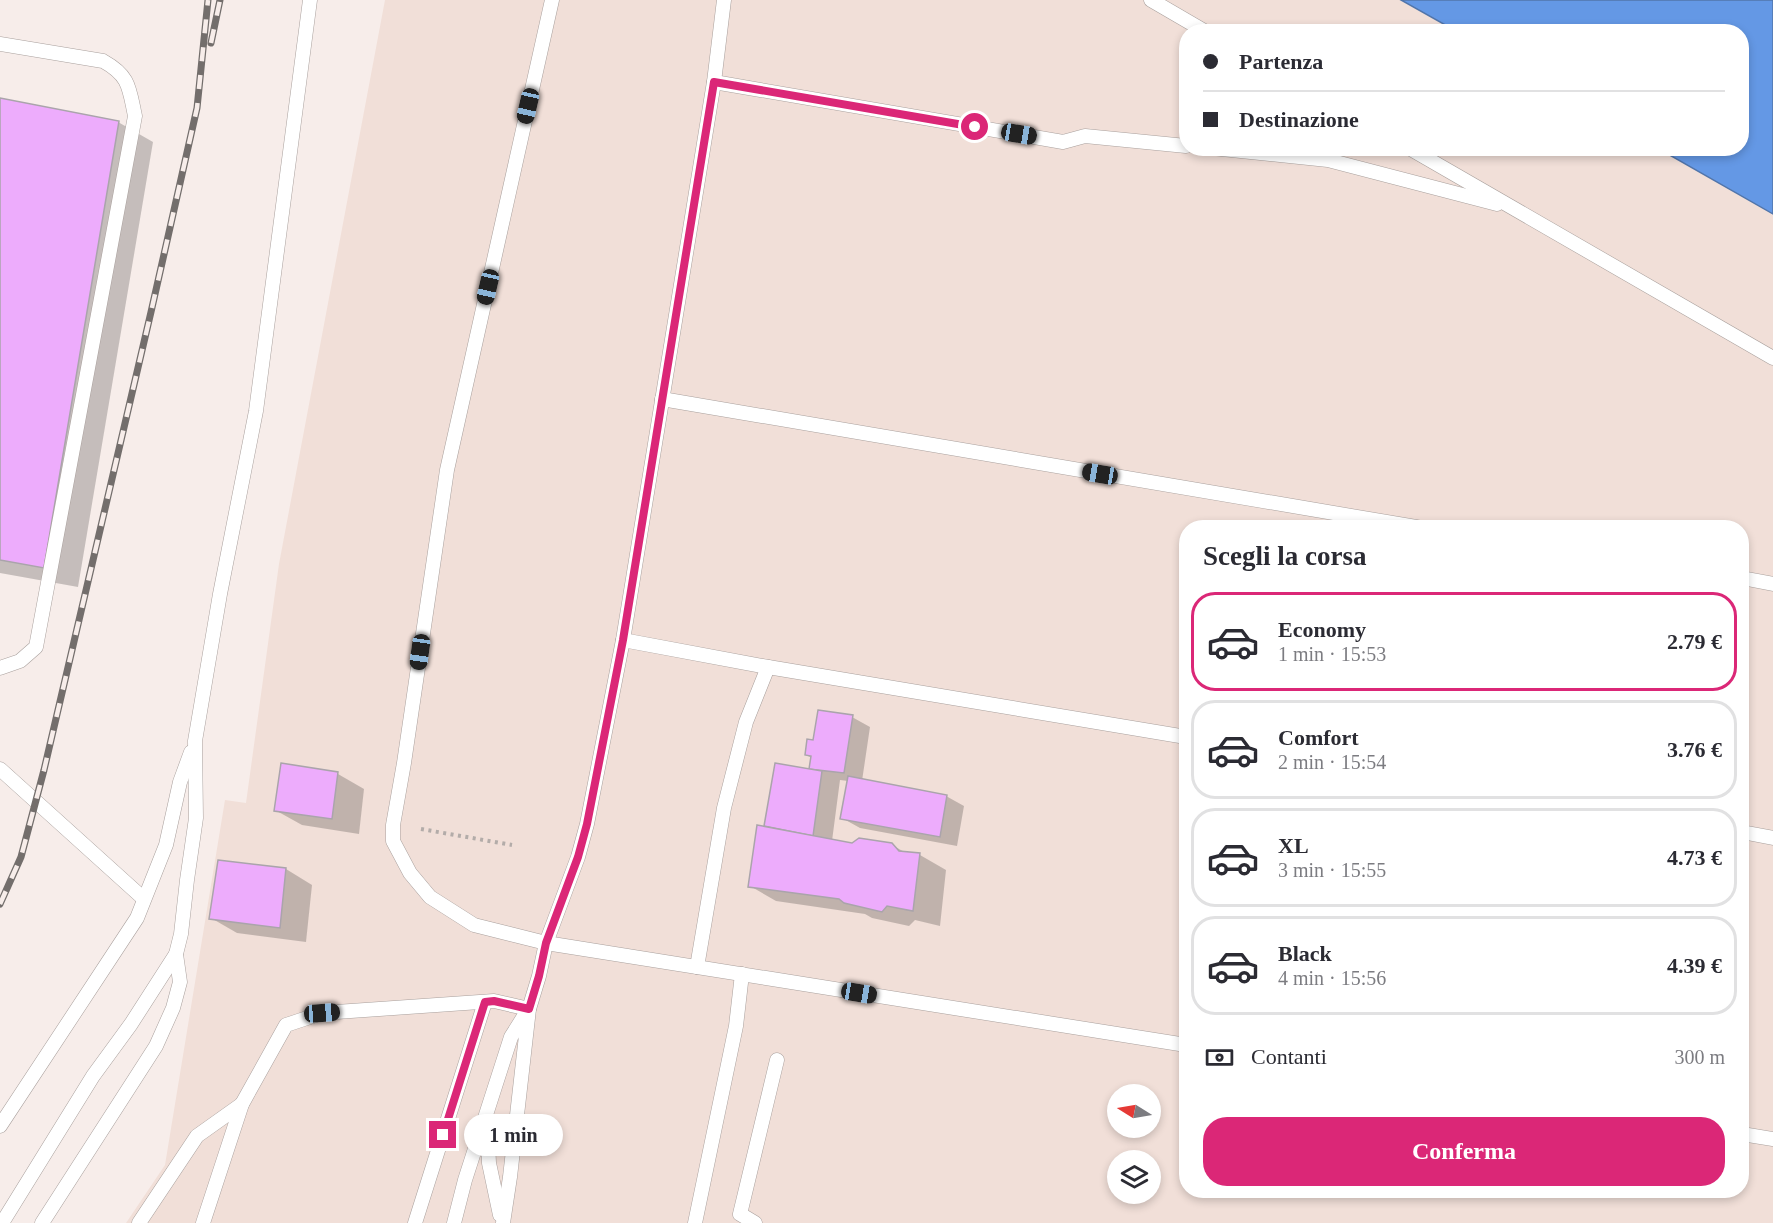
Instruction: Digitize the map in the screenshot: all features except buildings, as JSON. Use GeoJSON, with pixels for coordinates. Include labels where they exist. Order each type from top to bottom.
{"type":"FeatureCollection","features":[{"type":"Feature","properties":{"kind":"lane"},"geometry":{"type":"LineString","coordinates":[[2,1223],[93,1076],[131,1024],[176,954],[182,934],[196,818],[195,741],[220,594],[256,411],[310,0]]}},
{"type":"Feature","properties":{"kind":"lane"},"geometry":{"type":"LineString","coordinates":[[552,0],[447,470],[393,825],[393,841],[410,873],[430,897],[474,925],[546,943],[1179,1044]]}},
{"type":"Feature","properties":{"kind":"lane"},"geometry":{"type":"LineString","coordinates":[[502,1223],[510,1176],[529,1009],[546,943],[578,857],[587,824],[623,640],[714,82],[724,0]]}},
{"type":"Feature","properties":{"kind":"lane"},"geometry":{"type":"LineString","coordinates":[[1151,0],[1192,24]]}},
{"type":"Feature","properties":{"kind":"lane"},"geometry":{"type":"LineString","coordinates":[[0,44],[103,61],[118,69],[129,85],[135,116],[36,647],[20,661],[0,668]]}},
{"type":"Feature","properties":{"kind":"lane"},"geometry":{"type":"LineString","coordinates":[[714,82],[1064,142],[1085,136],[1179,145]]}},
{"type":"Feature","properties":{"kind":"lane"},"geometry":{"type":"LineString","coordinates":[[1289,156],[1328,160],[1513,208]]}},
{"type":"Feature","properties":{"kind":"lane"},"geometry":{"type":"LineString","coordinates":[[1423,156],[1773,358]]}},
{"type":"Feature","properties":{"kind":"lane"},"geometry":{"type":"LineString","coordinates":[[662,399],[1375,520]]}},
{"type":"Feature","properties":{"kind":"lane"},"geometry":{"type":"LineString","coordinates":[[1749,579],[1773,584]]}},
{"type":"Feature","properties":{"kind":"lane"},"geometry":{"type":"LineString","coordinates":[[623,640],[768,667],[1179,735]]}},
{"type":"Feature","properties":{"kind":"lane"},"geometry":{"type":"LineString","coordinates":[[697,967],[724,808],[746,722],[768,667]]}},
{"type":"Feature","properties":{"kind":"lane"},"geometry":{"type":"LineString","coordinates":[[0,1126],[137,918],[166,845],[180,782],[195,741]]}},
{"type":"Feature","properties":{"kind":"lane"},"geometry":{"type":"LineString","coordinates":[[0,769],[144,899]]}},
{"type":"Feature","properties":{"kind":"lane"},"geometry":{"type":"LineString","coordinates":[[1749,833],[1773,838]]}},
{"type":"Feature","properties":{"kind":"lane"},"geometry":{"type":"LineString","coordinates":[[42,1223],[156,1046],[173,1008],[180,982],[176,954]]}},
{"type":"Feature","properties":{"kind":"lane"},"geometry":{"type":"LineString","coordinates":[[695,1223],[736,1026],[742,974]]}},
{"type":"Feature","properties":{"kind":"lane"},"geometry":{"type":"LineString","coordinates":[[203,1223],[242,1104],[286,1025],[322,1013],[494,1001],[529,1009]]}},
{"type":"Feature","properties":{"kind":"lane"},"geometry":{"type":"LineString","coordinates":[[415,1223],[485,1002]]}},
{"type":"Feature","properties":{"kind":"lane"},"geometry":{"type":"LineString","coordinates":[[454,1223],[465,1180],[511,1037],[529,1009]]}},
{"type":"Feature","properties":{"kind":"lane"},"geometry":{"type":"LineString","coordinates":[[755,1223],[740,1214],[777,1060]]}},
{"type":"Feature","properties":{"kind":"lane"},"geometry":{"type":"LineString","coordinates":[[139,1223],[197,1136],[242,1104]]}},
{"type":"Feature","properties":{"kind":"lane"},"geometry":{"type":"LineString","coordinates":[[486,1114],[489,1163],[502,1223]]}},
{"type":"Feature","properties":{"kind":"lane"},"geometry":{"type":"LineString","coordinates":[[1749,1135],[1773,1139]]}},
{"type":"Feature","properties":{"kind":"path"},"geometry":{"type":"LineString","coordinates":[[421,829],[512,845]]}},
{"type":"Feature","properties":{"kind":"shaded area"},"geometry":{"type":"Polygon","coordinates":[[[385,0],[1401,0],[1444,24],[1179,24],[1179,156],[1671,156],[1773,214],[1773,1223],[126,1223],[165,1165],[225,800],[246,803],[279,564],[385,0]]]}},
{"type":"Feature","properties":{"kind":"water"},"geometry":{"type":"Polygon","coordinates":[[[1401,0],[1773,0],[1773,214],[1671,156],[1749,156],[1749,24],[1444,24],[1401,0]]]}},
{"type":"Feature","properties":{"kind":"railway"},"geometry":{"type":"LineString","coordinates":[[0,904],[21,857],[44,770],[151,312],[197,108],[208,0]]}},
{"type":"Feature","properties":{"kind":"railway"},"geometry":{"type":"LineString","coordinates":[[211,43],[220,0]]}},
{"type":"Feature","properties":{"kind":"route"},"geometry":{"type":"LineString","coordinates":[[443,1135],[485,1002],[494,1001],[529,1009],[546,943],[578,857],[587,824],[623,640],[714,82],[975,127]]}}]}
